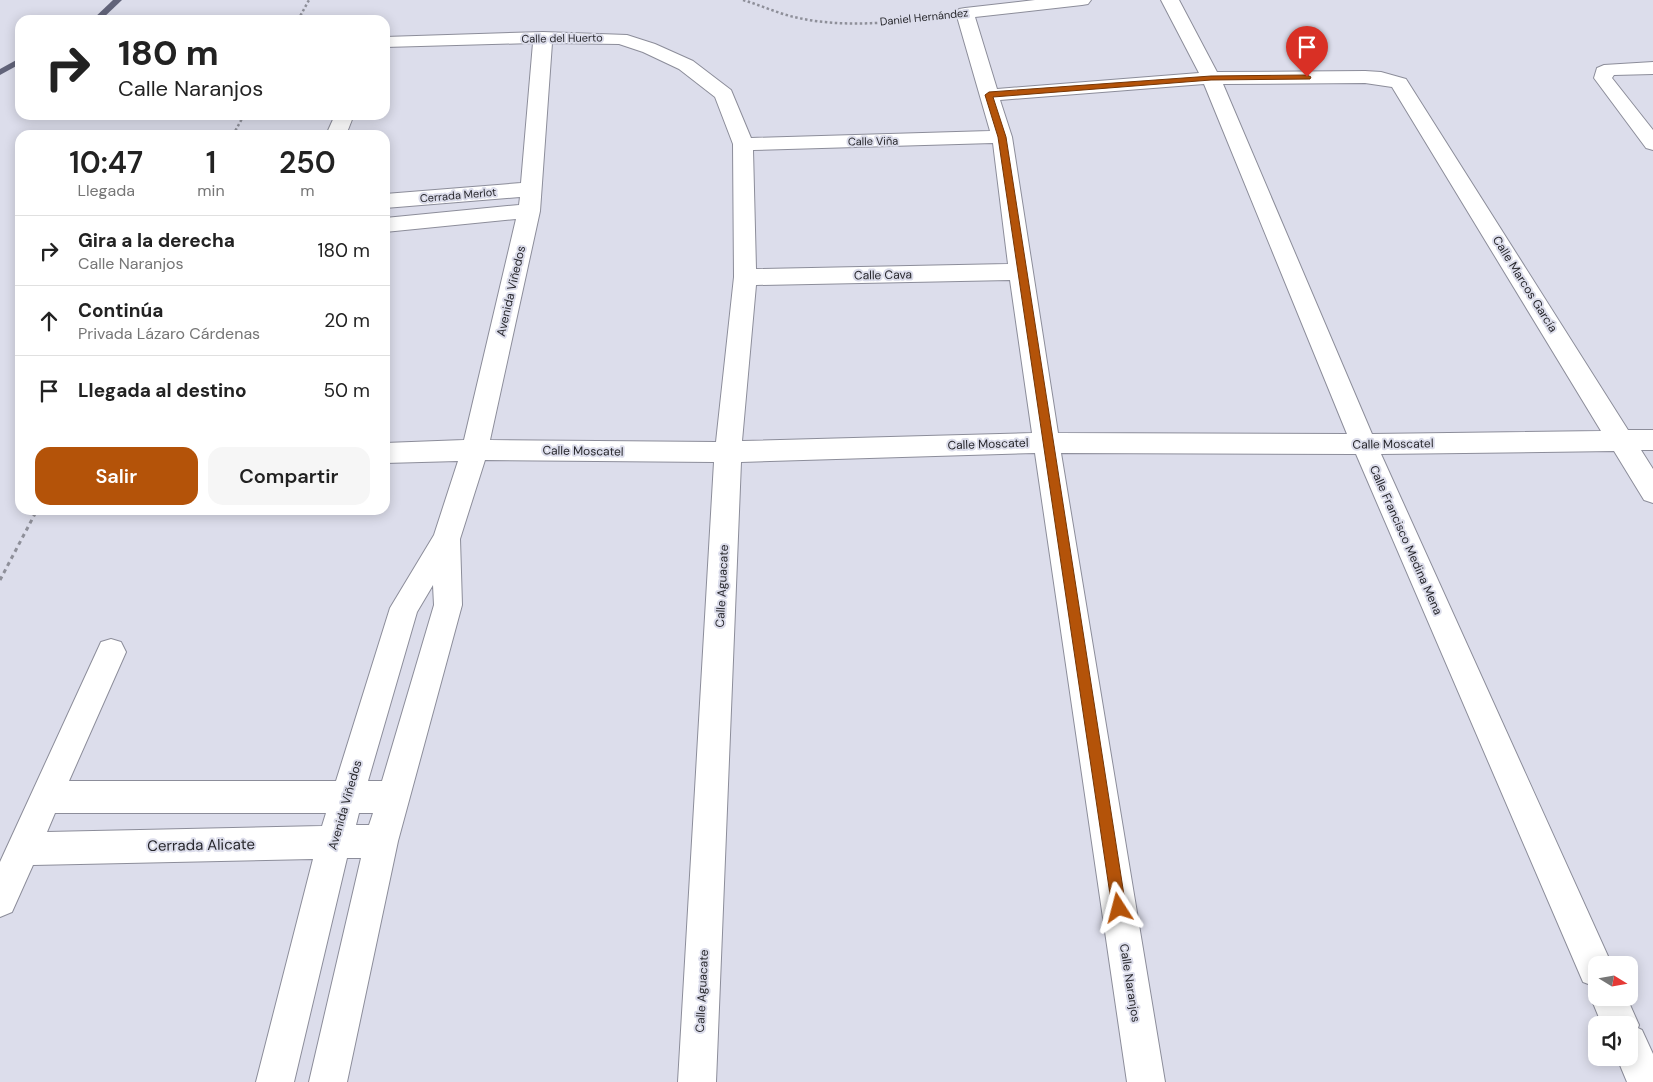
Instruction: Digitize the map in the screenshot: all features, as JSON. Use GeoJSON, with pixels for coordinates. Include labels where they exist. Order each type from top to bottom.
{"type":"FeatureCollection","features":[{"type":"Feature","properties":{"kind":"street"},"geometry":{"type":"LineString","coordinates":[[964,13],[979,0]]}},
{"type":"Feature","properties":{"kind":"street","name":"Daniel Hernández"},"geometry":{"type":"LineString","coordinates":[[964,13],[1082,0]]}},
{"type":"Feature","properties":{"kind":"street","name":"Calle Francisco Medina Mena"},"geometry":{"type":"LineString","coordinates":[[1170,0],[1211,78],[1364,444],[1590,956]]}},
{"type":"Feature","properties":{"kind":"street","name":"Calle Naranjos"},"geometry":{"type":"LineString","coordinates":[[964,13],[1002,137],[1020,272],[1146,1082]]}},
{"type":"Feature","properties":{"kind":"street","name":"Calle del Huerto"},"geometry":{"type":"LineString","coordinates":[[390,42],[543,37],[621,38],[649,48],[686,65],[724,94]]}},
{"type":"Feature","properties":{"kind":"street","name":"Avenida Viñedos"},"geometry":{"type":"LineString","coordinates":[[275,1082],[334,842],[404,608],[446,539],[475,450],[530,200],[543,37]]}},
{"type":"Feature","properties":{"kind":"street"},"geometry":{"type":"LineString","coordinates":[[1653,68],[1611,69],[1604,72],[1603,78],[1607,86],[1653,144]]}},
{"type":"Feature","properties":{"kind":"street","name":"Calle Marcos García"},"geometry":{"type":"LineString","coordinates":[[1211,78],[1365,77],[1392,80],[1399,83],[1405,89],[1653,492]]}},
{"type":"Feature","properties":{"kind":"street"},"geometry":{"type":"LineString","coordinates":[[989,95],[1211,78]]}},
{"type":"Feature","properties":{"kind":"street","name":"Calle Aguacate"},"geometry":{"type":"LineString","coordinates":[[697,1082],[728,452],[745,277],[744,144],[724,94]]}},
{"type":"Feature","properties":{"kind":"street","name":"Calle Viña"},"geometry":{"type":"LineString","coordinates":[[744,144],[1002,137]]}},
{"type":"Feature","properties":{"kind":"street","name":"Cerrada Merlot"},"geometry":{"type":"LineString","coordinates":[[390,201],[530,200]]}},
{"type":"Feature","properties":{"kind":"street","name":"Cerrada Merlot"},"geometry":{"type":"LineString","coordinates":[[390,223],[530,200]]}},
{"type":"Feature","properties":{"kind":"street","name":"Calle Cava"},"geometry":{"type":"LineString","coordinates":[[745,277],[1020,272]]}},
{"type":"Feature","properties":{"kind":"street","name":"Calle Moscatel"},"geometry":{"type":"LineString","coordinates":[[390,453],[475,450],[728,452],[1047,443],[1364,444],[1653,440]]}},
{"type":"Feature","properties":{"kind":"street","name":"Avenida Viñedos"},"geometry":{"type":"LineString","coordinates":[[328,1082],[381,841],[448,605],[446,539]]}},
{"type":"Feature","properties":{"kind":"street"},"geometry":{"type":"LineString","coordinates":[[0,900],[111,652]]}},
{"type":"Feature","properties":{"kind":"street"},"geometry":{"type":"LineString","coordinates":[[45,797],[394,797]]}},
{"type":"Feature","properties":{"kind":"street","name":"Cerrada Alicate"},"geometry":{"type":"LineString","coordinates":[[22,849],[381,841]]}},
{"type":"Feature","properties":{"kind":"street"},"geometry":{"type":"LineString","coordinates":[[1638,1064],[1646,1082]]}},
{"type":"Feature","properties":{"kind":"path"},"geometry":{"type":"LineString","coordinates":[[301,15],[309,0]]}},
{"type":"Feature","properties":{"kind":"path","name":"Daniel Hernández"},"geometry":{"type":"LineString","coordinates":[[743,0],[795,17],[877,22],[917,20],[964,13]]}},
{"type":"Feature","properties":{"kind":"path"},"geometry":{"type":"LineString","coordinates":[[0,580],[34,515]]}},
{"type":"Feature","properties":{"kind":"waterway"},"geometry":{"type":"LineString","coordinates":[[102,15],[118,0]]}},
{"type":"Feature","properties":{"kind":"waterway"},"geometry":{"type":"LineString","coordinates":[[0,72],[15,64]]}},
{"type":"Feature","properties":{"kind":"route"},"geometry":{"type":"LineString","coordinates":[[1119,908],[1020,272],[1002,137],[994,118],[989,95],[1211,78],[1307,77]]}}]}
